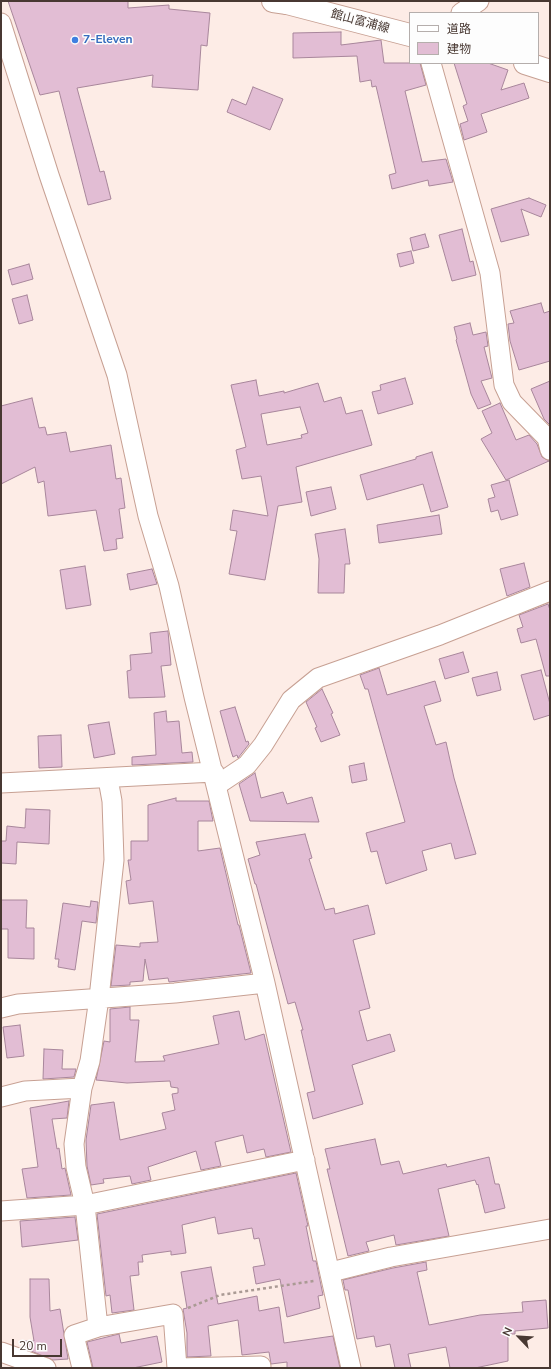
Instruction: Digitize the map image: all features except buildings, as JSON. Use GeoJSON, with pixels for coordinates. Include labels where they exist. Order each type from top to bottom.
{"type":"FeatureCollection","features":[{"type":"Feature","properties":{"kind":"main road","name":"館山富浦線"},"geometry":{"type":"LineString","coordinates":[[283,2],[409,35]]}},
{"type":"Feature","properties":{"kind":"main road"},"geometry":{"type":"LineString","coordinates":[[528,64],[550,71]]}},
{"type":"Feature","properties":{"kind":"street"},"geometry":{"type":"LineString","coordinates":[[462,12],[479,1]]}},
{"type":"Feature","properties":{"kind":"street"},"geometry":{"type":"LineString","coordinates":[[1,23],[49,175],[117,375],[148,516],[169,586],[194,697],[266,983],[351,1368]]}},
{"type":"Feature","properties":{"kind":"street"},"geometry":{"type":"LineString","coordinates":[[431,64],[490,273],[504,384],[512,402],[549,442]]}},
{"type":"Feature","properties":{"kind":"street"},"geometry":{"type":"LineString","coordinates":[[1,783],[108,779],[215,779],[247,765],[263,745],[291,700],[318,678],[440,635],[550,591]]}},
{"type":"Feature","properties":{"kind":"street"},"geometry":{"type":"LineString","coordinates":[[98,1327],[85,1205],[76,1167],[74,1144],[82,1088],[90,1061],[99,998],[114,860],[112,801],[108,779]]}},
{"type":"Feature","properties":{"kind":"street"},"geometry":{"type":"LineString","coordinates":[[1,1008],[18,1004],[230,988],[266,983]]}},
{"type":"Feature","properties":{"kind":"street"},"geometry":{"type":"LineString","coordinates":[[1,1097],[25,1091],[82,1088]]}},
{"type":"Feature","properties":{"kind":"street"},"geometry":{"type":"LineString","coordinates":[[1,1211],[85,1205],[305,1160]]}},
{"type":"Feature","properties":{"kind":"street"},"geometry":{"type":"LineString","coordinates":[[331,1275],[391,1257],[550,1229]]}},
{"type":"Feature","properties":{"kind":"street"},"geometry":{"type":"LineString","coordinates":[[82,1368],[74,1335],[98,1327],[173,1314],[178,1368],[261,1366]]}},
{"type":"Feature","properties":{"kind":"street"},"geometry":{"type":"LineString","coordinates":[[1,1352],[46,1368]]}},
{"type":"Feature","properties":{"kind":"path"},"geometry":{"type":"LineString","coordinates":[[173,1314],[220,1295],[331,1275]]}},
{"type":"Feature","properties":{"kind":"place","name":"7-Eleven"},"geometry":{"type":"Point","coordinates":[75,40]}}]}
